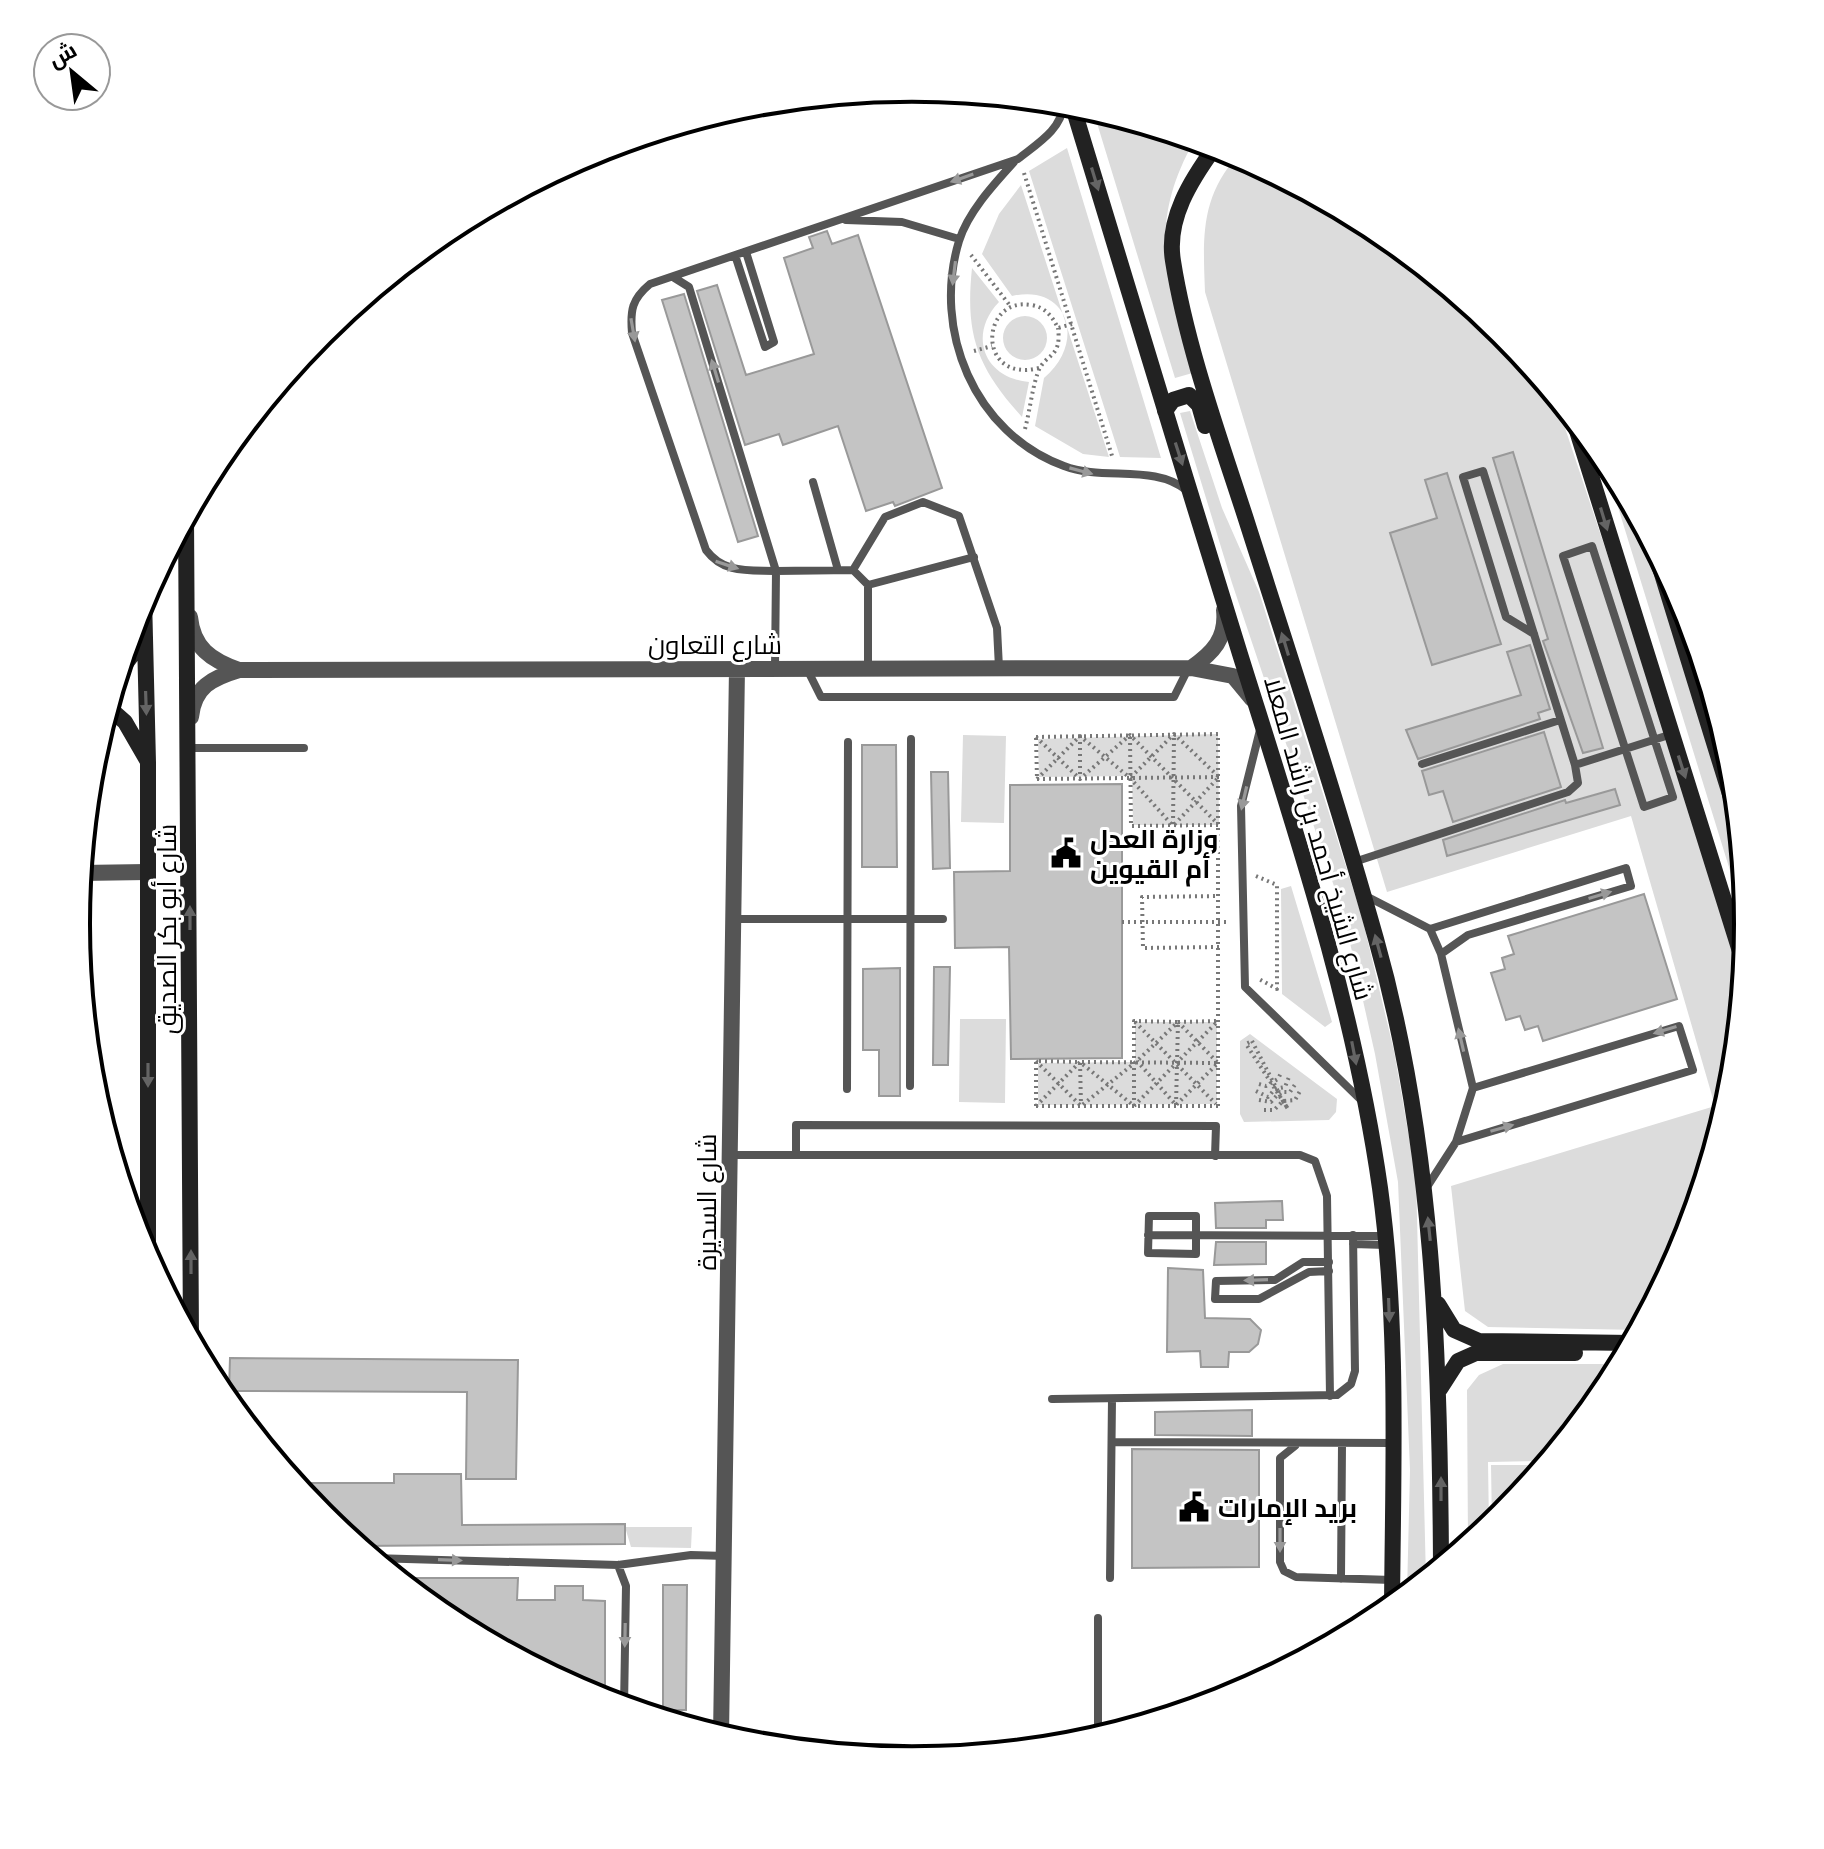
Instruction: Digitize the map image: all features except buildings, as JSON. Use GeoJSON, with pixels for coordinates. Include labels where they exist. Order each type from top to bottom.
{"type":"FeatureCollection","features":[{"type":"Feature","properties":{"kind":"street","name":"شارع الشيخ أحمد بن راشد المعلا"},"geometry":{"type":"LineString","coordinates":[[1077,119],[1345,1005],[1386,1240],[1393,1443],[1392,1591]]}},
{"type":"Feature","properties":{"kind":"street","name":"شارع الشيخ أحمد بن راشد المعلا"},"geometry":{"type":"LineString","coordinates":[[1207,158],[1191,179],[1181,204],[1172,257],[1219,434],[1363,895],[1403,1049],[1425,1191],[1436,1299],[1441,1554]]}},
{"type":"Feature","properties":{"kind":"street"},"geometry":{"type":"LineString","coordinates":[[1165,411],[1173,400],[1189,395],[1199,405],[1230,503],[1270,595]]}},
{"type":"Feature","properties":{"kind":"street"},"geometry":{"type":"LineString","coordinates":[[1584,452],[1734,931]]}},
{"type":"Feature","properties":{"kind":"street","name":"شارع أبو بكر الصديق"},"geometry":{"type":"LineString","coordinates":[[186,540],[190,739],[191,1318]]}},
{"type":"Feature","properties":{"kind":"street"},"geometry":{"type":"LineString","coordinates":[[185,542],[186,551]]}},
{"type":"Feature","properties":{"kind":"street","name":"شارع التعاون"},"geometry":{"type":"LineString","coordinates":[[185,569],[191,625],[197,643],[211,660],[239,670]]}},
{"type":"Feature","properties":{"kind":"street"},"geometry":{"type":"LineString","coordinates":[[1190,667],[1211,655],[1221,640],[1225,623],[1223,600]]}},
{"type":"Feature","properties":{"kind":"street","name":"شارع أبو بكر الصديق"},"geometry":{"type":"LineString","coordinates":[[144,634],[148,763],[148,1226]]}},
{"type":"Feature","properties":{"kind":"street"},"geometry":{"type":"LineString","coordinates":[[140,644],[144,639]]}},
{"type":"Feature","properties":{"kind":"street","name":"شارع التعاون"},"geometry":{"type":"LineString","coordinates":[[190,739],[192,705],[201,688],[214,678],[239,670],[1190,667],[1233,676],[1243,683],[1259,714]]}},
{"type":"Feature","properties":{"kind":"street","name":"شارع السديرة"},"geometry":{"type":"LineString","coordinates":[[721,1723],[737,668]]}},
{"type":"Feature","properties":{"kind":"street"},"geometry":{"type":"LineString","coordinates":[[117,715],[125,722],[148,763]]}},
{"type":"Feature","properties":{"kind":"street"},"geometry":{"type":"LineString","coordinates":[[92,873],[147,872]]}},
{"type":"Feature","properties":{"kind":"street"},"geometry":{"type":"LineString","coordinates":[[1436,1299],[1454,1330],[1479,1341],[1620,1343]]}},
{"type":"Feature","properties":{"kind":"street"},"geometry":{"type":"LineString","coordinates":[[1439,1391],[1458,1361],[1476,1353],[1613,1353]]}},
{"type":"Feature","properties":{"kind":"lane"},"geometry":{"type":"LineString","coordinates":[[1062,116],[1051,133],[1018,159],[990,187],[959,239],[950,313],[959,356],[975,393],[998,423],[1031,450],[1061,466],[1091,475],[1162,475],[1183,487],[1193,498]]}},
{"type":"Feature","properties":{"kind":"lane"},"geometry":{"type":"LineString","coordinates":[[868,668],[868,585],[853,570],[728,569],[715,563],[706,550],[632,333],[630,312],[635,296],[650,284],[1018,159]]}},
{"type":"Feature","properties":{"kind":"lane"},"geometry":{"type":"LineString","coordinates":[[838,220],[902,222],[959,239]]}},
{"type":"Feature","properties":{"kind":"lane"},"geometry":{"type":"LineString","coordinates":[[735,255],[765,347],[774,342],[746,252]]}},
{"type":"Feature","properties":{"kind":"lane"},"geometry":{"type":"LineString","coordinates":[[673,277],[689,287],[776,571],[775,668]]}},
{"type":"Feature","properties":{"kind":"lane"},"geometry":{"type":"LineString","coordinates":[[1353,862],[1568,792],[1578,783],[1575,765],[1483,471],[1463,477],[1506,617],[1534,634]]}},
{"type":"Feature","properties":{"kind":"lane"},"geometry":{"type":"LineString","coordinates":[[813,482],[838,570]]}},
{"type":"Feature","properties":{"kind":"lane"},"geometry":{"type":"LineString","coordinates":[[853,570],[885,517],[923,502],[959,516],[997,628],[999,668]]}},
{"type":"Feature","properties":{"kind":"lane"},"geometry":{"type":"LineString","coordinates":[[1592,546],[1654,740],[1673,797],[1644,807],[1563,556],[1592,546]]}},
{"type":"Feature","properties":{"kind":"lane"},"geometry":{"type":"LineString","coordinates":[[868,585],[974,557]]}},
{"type":"Feature","properties":{"kind":"lane"},"geometry":{"type":"LineString","coordinates":[[806,668],[821,697],[1174,697],[1190,667]]}},
{"type":"Feature","properties":{"kind":"lane"},"geometry":{"type":"LineString","coordinates":[[1259,714],[1241,806],[1245,987],[1363,1103]]}},
{"type":"Feature","properties":{"kind":"lane"},"geometry":{"type":"LineString","coordinates":[[1422,764],[1560,720]]}},
{"type":"Feature","properties":{"kind":"lane"},"geometry":{"type":"LineString","coordinates":[[1575,765],[1672,734]]}},
{"type":"Feature","properties":{"kind":"lane"},"geometry":{"type":"LineString","coordinates":[[190,739],[304,748]]}},
{"type":"Feature","properties":{"kind":"lane"},"geometry":{"type":"LineString","coordinates":[[910,1086],[911,739]]}},
{"type":"Feature","properties":{"kind":"lane"},"geometry":{"type":"LineString","coordinates":[[847,1089],[848,742]]}},
{"type":"Feature","properties":{"kind":"lane"},"geometry":{"type":"LineString","coordinates":[[1430,929],[1626,868],[1631,886],[1468,935],[1441,954]]}},
{"type":"Feature","properties":{"kind":"lane"},"geometry":{"type":"LineString","coordinates":[[1363,895],[1430,929],[1441,954],[1473,1088],[1456,1142],[1425,1191]]}},
{"type":"Feature","properties":{"kind":"lane"},"geometry":{"type":"LineString","coordinates":[[732,919],[943,919]]}},
{"type":"Feature","properties":{"kind":"lane"},"geometry":{"type":"LineString","coordinates":[[1456,1142],[1693,1070],[1679,1026],[1473,1088]]}},
{"type":"Feature","properties":{"kind":"lane"},"geometry":{"type":"LineString","coordinates":[[796,1155],[796,1125],[1216,1126],[1215,1156]]}},
{"type":"Feature","properties":{"kind":"lane"},"geometry":{"type":"LineString","coordinates":[[730,1155],[1300,1155],[1315,1161],[1327,1196],[1330,1396]]}},
{"type":"Feature","properties":{"kind":"lane"},"geometry":{"type":"LineString","coordinates":[[1149,1216],[1196,1216],[1196,1235],[1196,1254],[1148,1253],[1149,1216]]}},
{"type":"Feature","properties":{"kind":"lane"},"geometry":{"type":"LineString","coordinates":[[1148,1235],[1329,1235],[1386,1240]]}},
{"type":"Feature","properties":{"kind":"lane"},"geometry":{"type":"LineString","coordinates":[[1052,1399],[1330,1396],[1345,1390],[1354,1379],[1353,1239]]}},
{"type":"Feature","properties":{"kind":"lane"},"geometry":{"type":"LineString","coordinates":[[1303,1262],[1329,1266],[1309,1272],[1259,1299],[1215,1299],[1216,1281],[1275,1280],[1303,1262]]}},
{"type":"Feature","properties":{"kind":"lane"},"geometry":{"type":"LineString","coordinates":[[1110,1578],[1112,1399]]}},
{"type":"Feature","properties":{"kind":"lane"},"geometry":{"type":"LineString","coordinates":[[1112,1442],[1393,1443]]}},
{"type":"Feature","properties":{"kind":"lane"},"geometry":{"type":"LineString","coordinates":[[1299,1444],[1280,1458],[1280,1562],[1284,1571],[1296,1577],[1392,1580]]}},
{"type":"Feature","properties":{"kind":"lane"},"geometry":{"type":"LineString","coordinates":[[1341,1579],[1342,1444]]}},
{"type":"Feature","properties":{"kind":"lane"},"geometry":{"type":"LineString","coordinates":[[389,1558],[618,1565],[691,1555],[726,1556]]}},
{"type":"Feature","properties":{"kind":"lane"},"geometry":{"type":"LineString","coordinates":[[618,1565],[626,1586],[624,1694]]}},
{"type":"Feature","properties":{"kind":"lane"},"geometry":{"type":"LineString","coordinates":[[1098,1618],[1098,1725]]}},
{"type":"Feature","properties":{"kind":"path"},"geometry":{"type":"LineString","coordinates":[[1015,182],[1024,174],[1115,464]]}},
{"type":"Feature","properties":{"kind":"path"},"geometry":{"type":"LineString","coordinates":[[975,243],[970,253],[1011,307]]}},
{"type":"Feature","properties":{"kind":"path"},"geometry":{"type":"LineString","coordinates":[[1022,304],[1045,310],[1058,328],[1057,347],[1052,358],[1039,368],[1016,370],[1005,365],[992,346],[993,328],[1011,307],[1022,304]]}},
{"type":"Feature","properties":{"kind":"path"},"geometry":{"type":"LineString","coordinates":[[1058,328],[1072,324]]}},
{"type":"Feature","properties":{"kind":"path"},"geometry":{"type":"LineString","coordinates":[[1025,429],[1039,368]]}},
{"type":"Feature","properties":{"kind":"path"},"geometry":{"type":"LineString","coordinates":[[1130,778],[1174,734]]}},
{"type":"Feature","properties":{"kind":"path"},"geometry":{"type":"LineString","coordinates":[[1174,734],[1219,777]]}},
{"type":"Feature","properties":{"kind":"path"},"geometry":{"type":"LineString","coordinates":[[1173,826],[1174,734]]}},
{"type":"Feature","properties":{"kind":"path"},"geometry":{"type":"LineString","coordinates":[[1036,737],[1218,734],[1218,1106]]}},
{"type":"Feature","properties":{"kind":"path"},"geometry":{"type":"LineString","coordinates":[[1130,735],[1219,825]]}},
{"type":"Feature","properties":{"kind":"path"},"geometry":{"type":"LineString","coordinates":[[1080,779],[1130,735]]}},
{"type":"Feature","properties":{"kind":"path"},"geometry":{"type":"LineString","coordinates":[[1130,735],[1131,826],[1219,825]]}},
{"type":"Feature","properties":{"kind":"path"},"geometry":{"type":"LineString","coordinates":[[1080,736],[1130,778],[1173,826]]}},
{"type":"Feature","properties":{"kind":"path"},"geometry":{"type":"LineString","coordinates":[[1037,779],[1080,736]]}},
{"type":"Feature","properties":{"kind":"path"},"geometry":{"type":"LineString","coordinates":[[1080,736],[1080,779]]}},
{"type":"Feature","properties":{"kind":"path"},"geometry":{"type":"LineString","coordinates":[[1036,737],[1080,779]]}},
{"type":"Feature","properties":{"kind":"path"},"geometry":{"type":"LineString","coordinates":[[1036,737],[1037,779]]}},
{"type":"Feature","properties":{"kind":"path"},"geometry":{"type":"LineString","coordinates":[[1037,779],[1219,777]]}},
{"type":"Feature","properties":{"kind":"path"},"geometry":{"type":"LineString","coordinates":[[1173,826],[1219,777]]}},
{"type":"Feature","properties":{"kind":"path"},"geometry":{"type":"LineString","coordinates":[[1249,872],[1277,885],[1277,989],[1250,975],[1257,985]]}},
{"type":"Feature","properties":{"kind":"path"},"geometry":{"type":"LineString","coordinates":[[1219,896],[1142,897],[1143,948],[1219,947]]}},
{"type":"Feature","properties":{"kind":"path"},"geometry":{"type":"LineString","coordinates":[[1122,922],[1242,922]]}},
{"type":"Feature","properties":{"kind":"path"},"geometry":{"type":"LineString","coordinates":[[1134,1021],[1218,1021]]}},
{"type":"Feature","properties":{"kind":"path"},"geometry":{"type":"LineString","coordinates":[[1134,1021],[1178,1062],[1218,1106]]}},
{"type":"Feature","properties":{"kind":"path"},"geometry":{"type":"LineString","coordinates":[[1134,1021],[1134,1106]]}},
{"type":"Feature","properties":{"kind":"path"},"geometry":{"type":"LineString","coordinates":[[1134,1106],[1218,1021]]}},
{"type":"Feature","properties":{"kind":"path"},"geometry":{"type":"LineString","coordinates":[[1178,1022],[1218,1063]]}},
{"type":"Feature","properties":{"kind":"path"},"geometry":{"type":"LineString","coordinates":[[1081,1106],[1178,1022]]}},
{"type":"Feature","properties":{"kind":"path"},"geometry":{"type":"LineString","coordinates":[[1176,1105],[1178,1022]]}},
{"type":"Feature","properties":{"kind":"path"},"geometry":{"type":"LineString","coordinates":[[1252,1041],[1288,1109],[1270,1081],[1246,1044],[1252,1041]]}},
{"type":"Feature","properties":{"kind":"path"},"geometry":{"type":"LineString","coordinates":[[1036,1061],[1218,1063]]}},
{"type":"Feature","properties":{"kind":"path"},"geometry":{"type":"LineString","coordinates":[[1036,1061],[1081,1106]]}},
{"type":"Feature","properties":{"kind":"path"},"geometry":{"type":"LineString","coordinates":[[1036,1061],[1036,1106]]}},
{"type":"Feature","properties":{"kind":"path"},"geometry":{"type":"LineString","coordinates":[[1135,1061],[1176,1105]]}},
{"type":"Feature","properties":{"kind":"path"},"geometry":{"type":"LineString","coordinates":[[1036,1106],[1080,1062]]}},
{"type":"Feature","properties":{"kind":"path"},"geometry":{"type":"LineString","coordinates":[[1080,1062],[1134,1106]]}},
{"type":"Feature","properties":{"kind":"path"},"geometry":{"type":"LineString","coordinates":[[1080,1062],[1081,1106]]}},
{"type":"Feature","properties":{"kind":"path"},"geometry":{"type":"LineString","coordinates":[[1176,1105],[1218,1063]]}},
{"type":"Feature","properties":{"kind":"path"},"geometry":{"type":"LineString","coordinates":[[1259,1084],[1266,1086],[1278,1079],[1281,1073]]}},
{"type":"Feature","properties":{"kind":"path"},"geometry":{"type":"LineString","coordinates":[[1256,1091],[1268,1097],[1275,1089],[1285,1087],[1289,1077]]}},
{"type":"Feature","properties":{"kind":"path"},"geometry":{"type":"LineString","coordinates":[[1259,1100],[1271,1102],[1280,1092],[1290,1092],[1296,1083]]}},
{"type":"Feature","properties":{"kind":"path"},"geometry":{"type":"LineString","coordinates":[[1264,1110],[1274,1110],[1283,1101],[1295,1100],[1300,1091]]}},
{"type":"Feature","properties":{"kind":"path"},"geometry":{"type":"LineString","coordinates":[[1036,1106],[1218,1106]]}},
{"type":"Feature","properties":{"kind":"shaded area"},"geometry":{"type":"Polygon","coordinates":[[[1097,124],[1189,151],[1170,202],[1166,256],[1170,283],[1196,372],[1175,378],[1097,124]]]}},
{"type":"Feature","properties":{"kind":"shaded area"},"geometry":{"type":"Polygon","coordinates":[[[1067,148],[1161,458],[1120,457],[1029,171],[1067,148]]]}},
{"type":"Feature","properties":{"kind":"shaded area"},"geometry":{"type":"Polygon","coordinates":[[[1230,166],[1276,187],[1369,241],[1412,272],[1493,343],[1563,423],[1692,808],[1733,951],[1727,1032],[1714,1102],[1631,816],[1387,892],[1205,292],[1206,219],[1210,203],[1230,166]]]}},
{"type":"Feature","properties":{"kind":"shaded area"},"geometry":{"type":"Polygon","coordinates":[[[1021,185],[1063,315],[1047,298],[1031,294],[1012,296],[982,254],[999,214],[1021,185]]]}},
{"type":"Feature","properties":{"kind":"shaded area"},"geometry":{"type":"Polygon","coordinates":[[[972,268],[999,302],[984,327],[985,352],[1001,372],[1013,379],[1029,382],[1022,417],[994,382],[978,349],[971,313],[972,268]]]}},
{"type":"Feature","properties":{"kind":"shaded area"},"geometry":{"type":"Polygon","coordinates":[[[1025,316],[1040,323],[1047,338],[1040,353],[1025,360],[1010,353],[1003,338],[1010,323],[1025,316]]]}},
{"type":"Feature","properties":{"kind":"shaded area"},"geometry":{"type":"Polygon","coordinates":[[[1066,324],[1109,457],[1083,454],[1035,426],[1044,378],[1057,364],[1065,348],[1066,324]]]}},
{"type":"Feature","properties":{"kind":"shaded area"},"geometry":{"type":"Polygon","coordinates":[[[1190,411],[1222,508],[1259,592],[1362,917],[1394,1051],[1416,1177],[1426,1566],[1407,1580],[1410,1470],[1398,1182],[1375,1054],[1344,916],[1232,583],[1180,413],[1190,411]]]}},
{"type":"Feature","properties":{"kind":"shaded area"},"geometry":{"type":"Polygon","coordinates":[[[1616,502],[1656,576],[1722,789],[1732,878],[1616,502]]]}},
{"type":"Feature","properties":{"kind":"shaded area"},"geometry":{"type":"Polygon","coordinates":[[[1218,734],[1219,825],[1133,825],[1132,776],[1039,777],[1038,739],[1218,734]]]}},
{"type":"Feature","properties":{"kind":"shaded area"},"geometry":{"type":"Polygon","coordinates":[[[963,735],[1006,736],[1004,823],[961,822],[963,735]]]}},
{"type":"Feature","properties":{"kind":"shaded area"},"geometry":{"type":"Polygon","coordinates":[[[1291,886],[1332,1022],[1325,1027],[1282,994],[1281,889],[1291,886]]]}},
{"type":"Feature","properties":{"kind":"shaded area"},"geometry":{"type":"Polygon","coordinates":[[[960,1019],[1006,1019],[1005,1103],[959,1102],[960,1019]]]}},
{"type":"Feature","properties":{"kind":"shaded area"},"geometry":{"type":"Polygon","coordinates":[[[1135,1022],[1217,1022],[1217,1104],[1038,1105],[1038,1063],[1135,1062],[1135,1022]]]}},
{"type":"Feature","properties":{"kind":"shaded area"},"geometry":{"type":"Polygon","coordinates":[[[1250,1034],[1337,1099],[1336,1112],[1329,1120],[1244,1122],[1240,1114],[1240,1041],[1250,1034]]]}},
{"type":"Feature","properties":{"kind":"shaded area"},"geometry":{"type":"Polygon","coordinates":[[[1713,1107],[1690,1189],[1671,1239],[1627,1330],[1488,1327],[1465,1311],[1451,1186],[1713,1107]]]}},
{"type":"Feature","properties":{"kind":"shaded area"},"geometry":{"type":"Polygon","coordinates":[[[1503,1364],[1606,1364],[1564,1425],[1534,1461],[1488,1462],[1489,1510],[1468,1530],[1467,1390],[1479,1375],[1503,1364]]]}},
{"type":"Feature","properties":{"kind":"shaded area"},"geometry":{"type":"Polygon","coordinates":[[[1491,1465],[1531,1465],[1493,1506],[1491,1465]]]}},
{"type":"Feature","properties":{"kind":"shaded area"},"geometry":{"type":"Polygon","coordinates":[[[625,1527],[692,1527],[691,1548],[631,1547],[625,1527]]]}},
{"type":"Feature","properties":{"kind":"place","name":"وزارة العدل أم القيوين"},"geometry":{"type":"Point","coordinates":[1066,853]}},
{"type":"Feature","properties":{"kind":"place","name":"بريد الإمارات"},"geometry":{"type":"Point","coordinates":[1194,1507]}}]}
